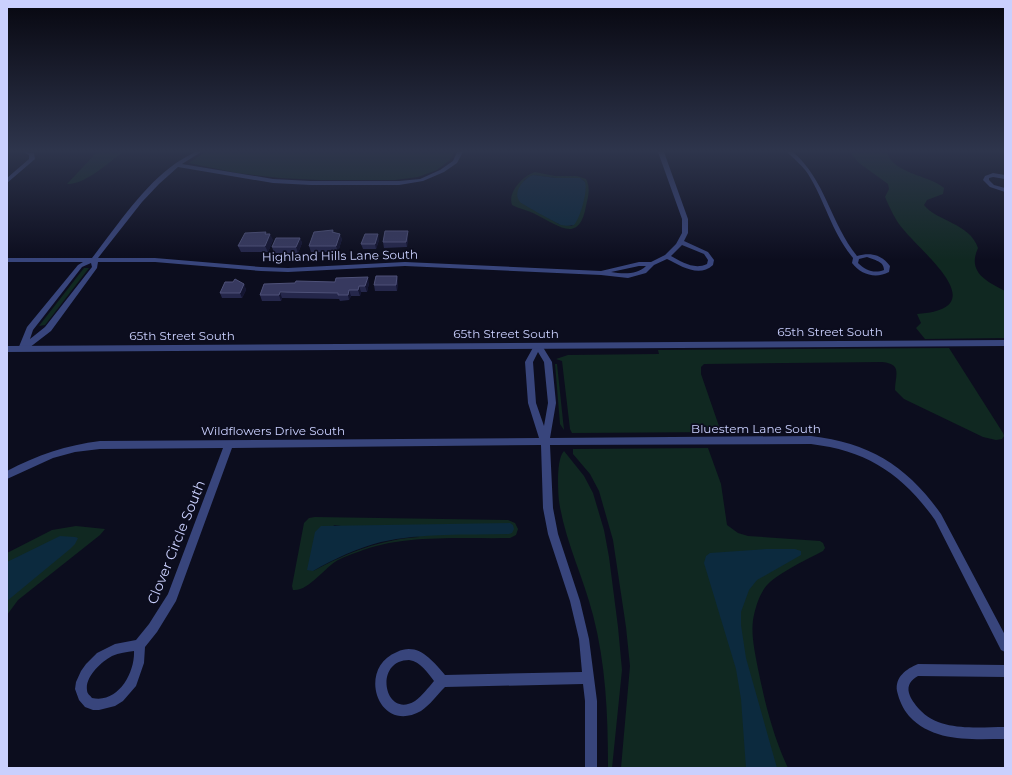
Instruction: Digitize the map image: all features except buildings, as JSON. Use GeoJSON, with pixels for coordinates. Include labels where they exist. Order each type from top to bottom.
{"type":"FeatureCollection","features":[{"type":"Feature","properties":{"kind":"street"},"geometry":{"type":"LineString","coordinates":[[22,349],[30,329],[80,266],[94,260],[151,188]]}},
{"type":"Feature","properties":{"kind":"street"},"geometry":{"type":"LineString","coordinates":[[666,256],[694,269],[703,269],[710,265],[711,260],[708,255],[681,242],[686,229],[685,219],[674,188]]}},
{"type":"Feature","properties":{"kind":"street"},"geometry":{"type":"LineString","coordinates":[[818,188],[835,228],[847,248],[856,258],[855,263],[857,266],[870,273],[880,274],[888,269],[885,263],[877,258],[862,255],[856,258]]}},
{"type":"Feature","properties":{"kind":"street","name":"Highland Hills Lane South"},"geometry":{"type":"LineString","coordinates":[[7,260],[155,260],[272,270],[396,264],[602,273],[621,276],[644,272],[652,264],[666,256],[681,242]]}},
{"type":"Feature","properties":{"kind":"street"},"geometry":{"type":"LineString","coordinates":[[22,349],[48,329],[95,267],[94,260]]}},
{"type":"Feature","properties":{"kind":"street","name":"65th Street South"},"geometry":{"type":"LineString","coordinates":[[7,349],[1005,342]]}},
{"type":"Feature","properties":{"kind":"street"},"geometry":{"type":"LineString","coordinates":[[538,346],[530,362],[532,403],[544,441],[547,499],[550,521],[558,551],[581,621],[592,712],[591,768]]}},
{"type":"Feature","properties":{"kind":"street"},"geometry":{"type":"LineString","coordinates":[[538,346],[548,362],[552,403],[544,441]]}},
{"type":"Feature","properties":{"kind":"street","name":"Bluestem Lane South"},"geometry":{"type":"LineString","coordinates":[[544,441],[811,440],[837,443],[864,452],[880,460],[902,475],[916,488],[930,505],[938,517],[1005,646]]}},
{"type":"Feature","properties":{"kind":"street","name":"Wildflowers Drive South"},"geometry":{"type":"LineString","coordinates":[[7,475],[51,454],[86,446],[544,441]]}},
{"type":"Feature","properties":{"kind":"street","name":"Clover Circle South"},"geometry":{"type":"LineString","coordinates":[[139,645],[158,622],[172,597],[229,444]]}},
{"type":"Feature","properties":{"kind":"street"},"geometry":{"type":"LineString","coordinates":[[139,645],[139,658],[136,674],[124,692],[106,704],[92,704],[87,702],[83,695],[82,685],[92,664],[111,651],[127,646],[139,645]]}},
{"type":"Feature","properties":{"kind":"street"},"geometry":{"type":"LineString","coordinates":[[442,681],[426,662],[416,656],[407,654],[396,657],[388,663],[383,672],[380,686],[384,699],[390,706],[404,710],[419,704],[442,681],[589,678]]}},
{"type":"Feature","properties":{"kind":"street"},"geometry":{"type":"LineString","coordinates":[[1005,671],[918,670],[908,675],[903,685],[904,696],[909,706],[920,719],[930,726],[946,731],[1005,733]]}},
{"type":"Feature","properties":{"kind":"green space"},"geometry":{"type":"Polygon","coordinates":[[[515,188],[523,188],[522,203],[559,224],[572,226],[583,188],[589,189],[583,218],[573,229],[559,227],[532,213],[512,205],[511,200],[515,188]]]}},
{"type":"Feature","properties":{"kind":"green space"},"geometry":{"type":"Polygon","coordinates":[[[944,188],[943,194],[927,200],[924,205],[936,215],[961,228],[974,240],[978,248],[975,256],[975,263],[980,275],[1005,291],[1005,338],[925,339],[916,328],[921,323],[917,314],[940,310],[951,302],[952,292],[947,279],[937,266],[903,229],[895,218],[885,197],[889,189],[944,188]]]}},
{"type":"Feature","properties":{"kind":"green space"},"geometry":{"type":"Polygon","coordinates":[[[84,268],[89,268],[45,325],[39,326],[84,268]]]}},
{"type":"Feature","properties":{"kind":"green space"},"geometry":{"type":"Polygon","coordinates":[[[949,348],[1003,433],[1004,436],[1002,439],[996,440],[983,437],[904,399],[895,390],[895,368],[889,363],[882,362],[704,364],[701,367],[701,374],[721,432],[572,433],[570,429],[562,361],[556,359],[568,355],[659,354],[658,350],[949,348]]]}},
{"type":"Feature","properties":{"kind":"green space"},"geometry":{"type":"Polygon","coordinates":[[[555,364],[557,364],[564,430],[560,424],[555,364]]]}},
{"type":"Feature","properties":{"kind":"green space"},"geometry":{"type":"Polygon","coordinates":[[[708,448],[721,484],[727,525],[738,533],[748,536],[820,541],[823,543],[825,548],[823,551],[773,579],[768,584],[758,600],[753,620],[754,644],[758,669],[770,719],[788,768],[621,768],[630,666],[626,627],[613,540],[599,491],[590,474],[573,454],[573,449],[708,448]]]}},
{"type":"Feature","properties":{"kind":"green space"},"geometry":{"type":"Polygon","coordinates":[[[564,451],[584,476],[593,493],[604,530],[609,557],[622,670],[612,768],[608,768],[605,691],[601,653],[593,615],[565,530],[559,501],[559,468],[561,455],[564,451]]]}},
{"type":"Feature","properties":{"kind":"green space"},"geometry":{"type":"Polygon","coordinates":[[[309,518],[508,520],[515,523],[518,529],[516,535],[510,538],[413,540],[375,546],[338,560],[305,587],[299,590],[293,590],[292,586],[304,523],[309,518]],[[334,525],[313,571],[339,558],[365,548],[406,538],[420,537],[334,525]]]}},
{"type":"Feature","properties":{"kind":"green space"},"geometry":{"type":"Polygon","coordinates":[[[76,526],[105,529],[100,535],[18,600],[7,615],[7,553],[52,530],[76,526]]]}},
{"type":"Feature","properties":{"kind":"water"},"geometry":{"type":"Polygon","coordinates":[[[519,188],[586,188],[583,205],[579,217],[574,225],[568,226],[561,225],[520,202],[517,194],[519,188]]]}},
{"type":"Feature","properties":{"kind":"water"},"geometry":{"type":"Polygon","coordinates":[[[510,523],[513,525],[514,529],[512,533],[509,534],[412,537],[381,542],[346,554],[313,571],[307,570],[315,532],[321,526],[510,523]]]}},
{"type":"Feature","properties":{"kind":"water"},"geometry":{"type":"Polygon","coordinates":[[[60,536],[78,538],[70,549],[7,601],[7,562],[60,536]]]}},
{"type":"Feature","properties":{"kind":"water"},"geometry":{"type":"Polygon","coordinates":[[[767,549],[795,549],[801,551],[801,555],[757,580],[749,590],[741,612],[741,625],[746,658],[777,768],[746,768],[741,699],[736,669],[704,563],[706,556],[710,553],[767,549]]]}}]}
